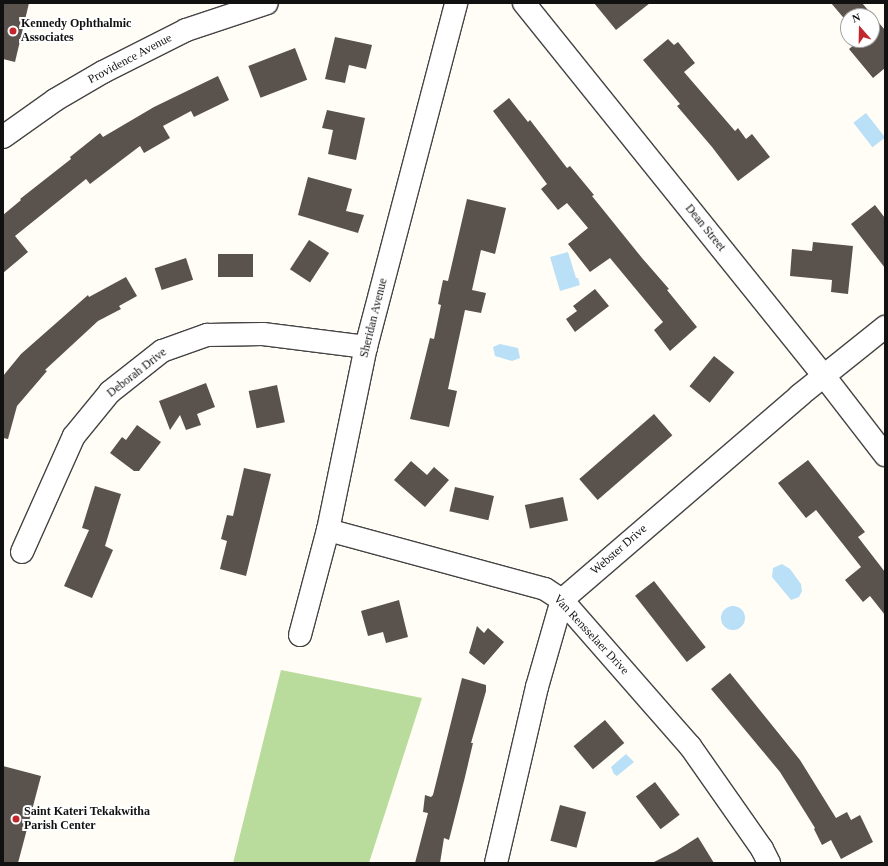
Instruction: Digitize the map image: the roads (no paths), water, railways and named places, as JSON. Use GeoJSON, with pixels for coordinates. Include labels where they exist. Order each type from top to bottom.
{"type":"FeatureCollection","features":[{"type":"Feature","properties":{"kind":"street","name":"Providence Avenue"},"geometry":{"type":"LineString","coordinates":[[3,137],[55,100],[103,72],[186,30],[267,3]]}},
{"type":"Feature","properties":{"kind":"street","name":"Sheridan Avenue"},"geometry":{"type":"LineString","coordinates":[[300,635],[328,530],[366,347],[456,3]]}},
{"type":"Feature","properties":{"kind":"street","name":"Dean Street"},"geometry":{"type":"LineString","coordinates":[[524,3],[824,376],[885,455]]}},
{"type":"Feature","properties":{"kind":"street","name":"Webster Drive"},"geometry":{"type":"LineString","coordinates":[[562,600],[824,376],[885,327]]}},
{"type":"Feature","properties":{"kind":"street","name":"Deborah Drive"},"geometry":{"type":"LineString","coordinates":[[22,552],[74,436],[110,392],[162,351],[207,335],[263,334],[366,347]]}},
{"type":"Feature","properties":{"kind":"street","name":"Van Rensselaer Drive"},"geometry":{"type":"LineString","coordinates":[[328,530],[545,588],[562,600],[690,746],[770,863]]}},
{"type":"Feature","properties":{"kind":"street"},"geometry":{"type":"LineString","coordinates":[[496,863],[539,680],[562,600]]}},
{"type":"Feature","properties":{"kind":"water"},"geometry":{"type":"Polygon","coordinates":[[[866,113],[885,137],[872,147],[853,123],[866,113]]]}},
{"type":"Feature","properties":{"kind":"water"},"geometry":{"type":"Polygon","coordinates":[[[568,252],[576,278],[578,278],[580,285],[560,291],[550,257],[568,252]]]}},
{"type":"Feature","properties":{"kind":"water"},"geometry":{"type":"Polygon","coordinates":[[[500,344],[518,348],[520,358],[512,361],[495,356],[493,347],[500,344]]]}},
{"type":"Feature","properties":{"kind":"water"},"geometry":{"type":"Polygon","coordinates":[[[782,564],[790,569],[801,584],[802,591],[799,597],[791,600],[772,577],[773,568],[782,564]]]}},
{"type":"Feature","properties":{"kind":"water"},"geometry":{"type":"Polygon","coordinates":[[[733,606],[741,610],[745,618],[741,626],[733,630],[725,626],[721,618],[725,610],[733,606]]]}},
{"type":"Feature","properties":{"kind":"water"},"geometry":{"type":"Polygon","coordinates":[[[626,754],[634,762],[617,776],[614,774],[611,767],[626,754]]]}},
{"type":"Feature","properties":{"kind":"place","name":"Kennedy Ophthalmic Associates"},"geometry":{"type":"Point","coordinates":[13,31]}},
{"type":"Feature","properties":{"kind":"place","name":"Saint Kateri Tekakwitha Parish Center"},"geometry":{"type":"Point","coordinates":[16,819]}}]}
